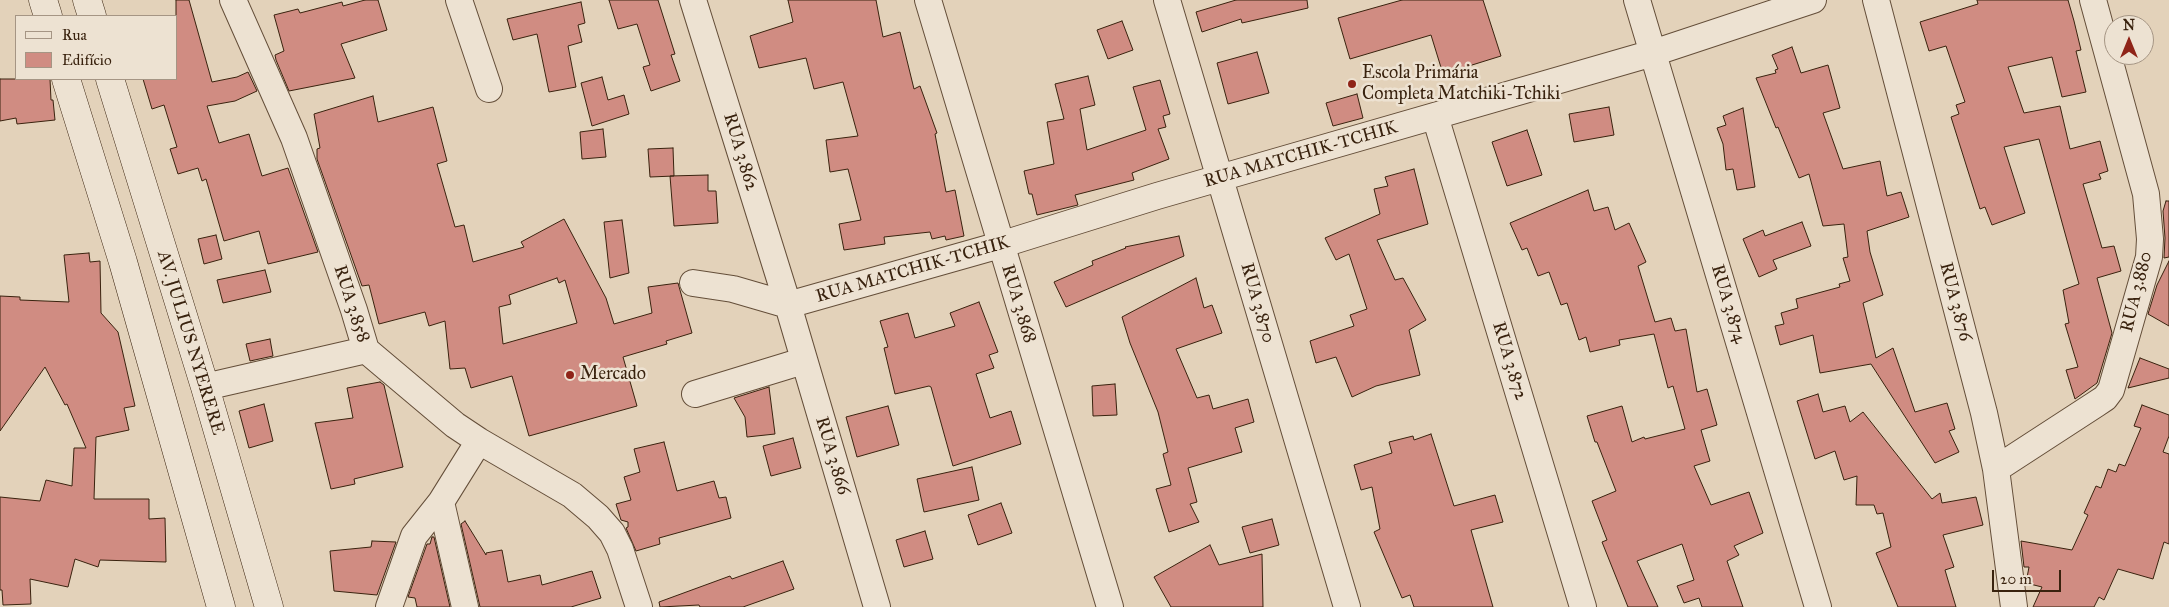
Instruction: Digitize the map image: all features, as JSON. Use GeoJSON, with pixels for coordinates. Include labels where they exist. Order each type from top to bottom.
{"type":"FeatureCollection","features":[{"type":"Feature","properties":{"kind":"main road"},"geometry":{"type":"LineString","coordinates":[[43,0],[48,15]]}},
{"type":"Feature","properties":{"kind":"main road"},"geometry":{"type":"LineString","coordinates":[[87,0],[92,15]]}},
{"type":"Feature","properties":{"kind":"main road"},"geometry":{"type":"LineString","coordinates":[[66,80],[123,262],[221,607]]}},
{"type":"Feature","properties":{"kind":"main road","name":"AV. JULIUS NYERERE"},"geometry":{"type":"LineString","coordinates":[[110,80],[205,387],[268,607]]}},
{"type":"Feature","properties":{"kind":"street","name":"RUA 3.858"},"geometry":{"type":"LineString","coordinates":[[233,0],[294,138],[366,350],[455,425],[572,495],[598,517],[612,533],[620,549],[638,607]]}},
{"type":"Feature","properties":{"kind":"street"},"geometry":{"type":"LineString","coordinates":[[459,0],[489,89]]}},
{"type":"Feature","properties":{"kind":"street","name":"RUA 3.862"},"geometry":{"type":"LineString","coordinates":[[693,0],[788,305]]}},
{"type":"Feature","properties":{"kind":"street","name":"RUA 3.868"},"geometry":{"type":"LineString","coordinates":[[928,0],[1110,607]]}},
{"type":"Feature","properties":{"kind":"street","name":"RUA 3.870"},"geometry":{"type":"LineString","coordinates":[[1167,0],[1347,607]]}},
{"type":"Feature","properties":{"kind":"street","name":"RUA 3.874"},"geometry":{"type":"LineString","coordinates":[[1637,0],[1818,607]]}},
{"type":"Feature","properties":{"kind":"street","name":"RUA MATCHIK-TCHIK"},"geometry":{"type":"LineString","coordinates":[[788,305],[1000,245],[1220,178],[1653,53],[1813,0]]}},
{"type":"Feature","properties":{"kind":"street","name":"RUA 3.876"},"geometry":{"type":"LineString","coordinates":[[1876,0],[1984,412],[1996,469],[2014,607]]}},
{"type":"Feature","properties":{"kind":"street","name":"RUA 3.880"},"geometry":{"type":"LineString","coordinates":[[1996,469],[2105,398],[2111,390],[2149,257],[2150,232],[2146,194],[2093,0]]}},
{"type":"Feature","properties":{"kind":"street","name":"RUA 3.872"},"geometry":{"type":"LineString","coordinates":[[1435,116],[1583,607]]}},
{"type":"Feature","properties":{"kind":"street"},"geometry":{"type":"LineString","coordinates":[[693,283],[733,289],[788,305]]}},
{"type":"Feature","properties":{"kind":"street","name":"RUA 3.866"},"geometry":{"type":"LineString","coordinates":[[788,305],[803,361],[878,607]]}},
{"type":"Feature","properties":{"kind":"street"},"geometry":{"type":"LineString","coordinates":[[205,387],[366,350]]}},
{"type":"Feature","properties":{"kind":"street"},"geometry":{"type":"LineString","coordinates":[[695,394],[803,361]]}},
{"type":"Feature","properties":{"kind":"street"},"geometry":{"type":"LineString","coordinates":[[389,607],[414,536],[442,502],[479,441]]}},
{"type":"Feature","properties":{"kind":"street"},"geometry":{"type":"LineString","coordinates":[[442,502],[465,607]]}},
{"type":"Feature","properties":{"kind":"building"},"geometry":{"type":"Polygon","coordinates":[[[176,0],[189,0],[212,82],[237,77],[248,72],[257,91],[235,101],[207,106],[219,143],[249,134],[262,176],[288,168],[318,252],[268,264],[259,231],[224,241],[206,179],[202,181],[198,168],[178,174],[170,149],[177,147],[164,105],[152,109],[143,80],[178,80],[178,15],[176,15],[176,0]]]}},
{"type":"Feature","properties":{"kind":"building"},"geometry":{"type":"Polygon","coordinates":[[[365,0],[378,0],[387,30],[341,44],[355,78],[289,91],[275,55],[284,51],[274,15],[298,9],[300,13],[342,2],[343,6],[365,0]]]}},
{"type":"Feature","properties":{"kind":"building"},"geometry":{"type":"Polygon","coordinates":[[[609,0],[658,0],[675,54],[671,55],[680,81],[651,91],[643,67],[650,65],[637,24],[618,29],[609,0]]]}},
{"type":"Feature","properties":{"kind":"building"},"geometry":{"type":"Polygon","coordinates":[[[788,0],[876,0],[883,37],[900,32],[914,89],[920,86],[937,133],[935,134],[946,192],[955,190],[964,236],[946,240],[945,236],[932,239],[930,232],[884,237],[885,244],[844,250],[839,224],[861,220],[848,169],[830,172],[826,140],[858,136],[843,82],[814,89],[806,58],[759,68],[750,36],[793,22],[788,0]]]}},
{"type":"Feature","properties":{"kind":"building"},"geometry":{"type":"Polygon","coordinates":[[[1236,0],[1307,0],[1308,8],[1242,23],[1241,19],[1202,32],[1196,12],[1236,0]]]}},
{"type":"Feature","properties":{"kind":"building"},"geometry":{"type":"Polygon","coordinates":[[[1402,0],[1483,0],[1501,56],[1443,74],[1431,35],[1350,59],[1338,18],[1402,0]]]}},
{"type":"Feature","properties":{"kind":"building"},"geometry":{"type":"Polygon","coordinates":[[[1977,0],[2068,0],[2074,21],[2081,50],[2076,51],[2086,92],[2062,97],[2052,57],[2008,67],[2024,113],[2060,106],[2070,149],[2100,141],[2108,171],[2099,174],[2101,179],[2083,184],[2102,248],[2114,246],[2121,271],[2097,278],[2112,333],[2097,383],[2075,399],[2066,370],[2078,367],[2065,324],[2069,323],[2063,290],[2079,284],[2039,139],[2004,147],[2025,213],[1992,225],[1985,207],[1980,209],[1951,117],[1959,114],[1956,105],[1965,102],[1946,46],[1929,51],[1920,22],[1978,4],[1977,0]]]}},
{"type":"Feature","properties":{"kind":"building"},"geometry":{"type":"Polygon","coordinates":[[[581,2],[585,23],[578,25],[582,42],[568,46],[576,87],[549,92],[537,34],[513,40],[507,19],[581,2]]]}},
{"type":"Feature","properties":{"kind":"building"},"geometry":{"type":"Polygon","coordinates":[[[1122,21],[1133,50],[1108,59],[1097,30],[1122,21]]]}},
{"type":"Feature","properties":{"kind":"building"},"geometry":{"type":"Polygon","coordinates":[[[1792,47],[1801,73],[1828,65],[1840,108],[1823,113],[1843,169],[1880,161],[1887,196],[1901,192],[1909,217],[1867,231],[1870,252],[1883,295],[1863,303],[1876,358],[1893,348],[1915,412],[1947,403],[1955,429],[1949,431],[1959,452],[1935,463],[1871,364],[1820,373],[1813,335],[1780,345],[1775,326],[1784,324],[1781,313],[1798,308],[1796,299],[1840,287],[1839,284],[1850,281],[1843,258],[1848,257],[1844,224],[1823,226],[1809,174],[1799,178],[1756,78],[1776,73],[1775,70],[1778,69],[1772,55],[1792,47]]]}},
{"type":"Feature","properties":{"kind":"building"},"geometry":{"type":"Polygon","coordinates":[[[1257,52],[1269,93],[1228,104],[1217,63],[1257,52]]]}},
{"type":"Feature","properties":{"kind":"building"},"geometry":{"type":"Polygon","coordinates":[[[1088,76],[1095,105],[1080,109],[1087,150],[1146,130],[1133,87],[1160,80],[1170,114],[1163,116],[1166,127],[1158,129],[1169,159],[1132,173],[1134,180],[1075,195],[1078,205],[1037,215],[1032,194],[1029,194],[1024,171],[1054,164],[1047,122],[1064,119],[1055,84],[1088,76]]]}},
{"type":"Feature","properties":{"kind":"building"},"geometry":{"type":"Polygon","coordinates":[[[602,77],[608,100],[624,95],[629,114],[592,126],[581,83],[602,77]]]}},
{"type":"Feature","properties":{"kind":"building"},"geometry":{"type":"Polygon","coordinates":[[[0,79],[50,80],[51,100],[53,100],[55,120],[17,124],[16,118],[0,121],[0,79]]]}},
{"type":"Feature","properties":{"kind":"building"},"geometry":{"type":"Polygon","coordinates":[[[1357,94],[1363,118],[1333,126],[1326,103],[1357,94]]]}},
{"type":"Feature","properties":{"kind":"building"},"geometry":{"type":"Polygon","coordinates":[[[373,96],[378,122],[433,107],[447,161],[437,164],[455,227],[464,225],[473,262],[524,247],[521,242],[564,219],[606,298],[614,324],[652,313],[648,287],[678,283],[692,333],[666,341],[667,344],[623,357],[637,406],[529,436],[512,376],[471,388],[465,368],[450,369],[445,321],[429,326],[425,312],[379,324],[369,285],[362,286],[317,159],[317,149],[320,148],[314,114],[373,96]],[[557,278],[509,295],[511,304],[499,307],[503,344],[577,323],[565,280],[559,283],[557,278]]]}},
{"type":"Feature","properties":{"kind":"building"},"geometry":{"type":"Polygon","coordinates":[[[1609,107],[1614,135],[1574,142],[1569,114],[1609,107]]]}},
{"type":"Feature","properties":{"kind":"building"},"geometry":{"type":"Polygon","coordinates":[[[1743,108],[1755,187],[1737,190],[1733,169],[1726,170],[1723,144],[1717,128],[1726,125],[1723,116],[1743,108]]]}},
{"type":"Feature","properties":{"kind":"building"},"geometry":{"type":"Polygon","coordinates":[[[603,129],[606,157],[582,159],[580,132],[603,129]]]}},
{"type":"Feature","properties":{"kind":"building"},"geometry":{"type":"Polygon","coordinates":[[[1527,130],[1542,175],[1507,186],[1492,142],[1527,130]]]}},
{"type":"Feature","properties":{"kind":"building"},"geometry":{"type":"Polygon","coordinates":[[[673,148],[674,176],[650,177],[648,149],[673,148]]]}},
{"type":"Feature","properties":{"kind":"building"},"geometry":{"type":"Polygon","coordinates":[[[1414,169],[1428,224],[1377,240],[1395,280],[1403,278],[1426,320],[1409,330],[1420,375],[1376,386],[1352,397],[1336,357],[1316,363],[1310,341],[1354,326],[1350,315],[1367,309],[1349,254],[1336,260],[1325,238],[1380,214],[1374,189],[1388,186],[1385,177],[1414,169]]]}},
{"type":"Feature","properties":{"kind":"building"},"geometry":{"type":"Polygon","coordinates":[[[708,175],[708,191],[716,191],[718,223],[674,226],[670,176],[708,175]]]}},
{"type":"Feature","properties":{"kind":"building"},"geometry":{"type":"Polygon","coordinates":[[[1588,190],[1594,211],[1608,207],[1615,230],[1629,223],[1646,262],[1638,266],[1655,322],[1671,318],[1675,331],[1686,329],[1697,392],[1707,389],[1717,425],[1701,430],[1710,461],[1694,466],[1711,505],[1749,492],[1763,533],[1734,546],[1739,555],[1727,561],[1743,607],[1702,607],[1699,598],[1684,603],[1677,586],[1694,580],[1682,544],[1637,561],[1658,607],[1628,607],[1602,542],[1607,540],[1592,501],[1616,491],[1597,442],[1595,442],[1587,416],[1622,406],[1632,442],[1644,437],[1645,439],[1685,429],[1673,386],[1668,388],[1654,334],[1619,340],[1620,345],[1590,352],[1586,337],[1579,340],[1567,303],[1561,305],[1549,272],[1538,276],[1527,248],[1522,250],[1510,223],[1588,190]]]}},
{"type":"Feature","properties":{"kind":"building"},"geometry":{"type":"Polygon","coordinates":[[[2166,201],[2169,201],[2169,257],[2164,258],[2163,211],[2166,201]]]}},
{"type":"Feature","properties":{"kind":"building"},"geometry":{"type":"Polygon","coordinates":[[[622,220],[629,273],[610,278],[604,222],[622,220]]]}},
{"type":"Feature","properties":{"kind":"building"},"geometry":{"type":"Polygon","coordinates":[[[1802,222],[1811,246],[1773,260],[1777,269],[1759,277],[1743,239],[1763,230],[1765,236],[1802,222]]]}},
{"type":"Feature","properties":{"kind":"building"},"geometry":{"type":"Polygon","coordinates":[[[216,235],[222,259],[204,264],[198,239],[216,235]]]}},
{"type":"Feature","properties":{"kind":"building"},"geometry":{"type":"Polygon","coordinates":[[[1179,236],[1184,256],[1066,307],[1054,282],[1093,265],[1092,261],[1125,247],[1179,236]]]}},
{"type":"Feature","properties":{"kind":"building"},"geometry":{"type":"Polygon","coordinates":[[[89,253],[90,262],[100,261],[101,313],[118,332],[135,406],[124,408],[129,430],[96,437],[94,499],[149,499],[149,519],[165,518],[166,562],[100,560],[98,567],[75,559],[68,587],[30,579],[31,604],[3,605],[2,590],[0,590],[0,497],[40,501],[46,480],[72,486],[74,448],[86,448],[67,404],[65,405],[45,367],[0,431],[0,296],[20,297],[20,300],[69,302],[64,255],[89,253]]]}},
{"type":"Feature","properties":{"kind":"building"},"geometry":{"type":"Polygon","coordinates":[[[2169,261],[2169,326],[2148,314],[2157,285],[2169,261]]]}},
{"type":"Feature","properties":{"kind":"building"},"geometry":{"type":"Polygon","coordinates":[[[265,270],[271,292],[223,303],[217,280],[265,270]]]}},
{"type":"Feature","properties":{"kind":"building"},"geometry":{"type":"Polygon","coordinates":[[[1196,278],[1204,308],[1212,305],[1222,333],[1176,349],[1197,398],[1209,395],[1213,409],[1248,399],[1254,422],[1235,428],[1242,452],[1188,468],[1197,502],[1190,504],[1199,522],[1169,532],[1156,489],[1171,485],[1163,454],[1168,452],[1158,412],[1130,343],[1122,317],[1196,278]]]}},
{"type":"Feature","properties":{"kind":"building"},"geometry":{"type":"Polygon","coordinates":[[[979,302],[998,352],[989,355],[994,368],[976,374],[990,418],[1011,411],[1021,444],[953,466],[931,387],[895,394],[884,348],[888,347],[880,321],[908,313],[915,338],[955,326],[950,313],[979,302]]]}},
{"type":"Feature","properties":{"kind":"building"},"geometry":{"type":"Polygon","coordinates":[[[270,339],[273,356],[250,361],[246,344],[270,339]]]}},
{"type":"Feature","properties":{"kind":"building"},"geometry":{"type":"Polygon","coordinates":[[[2140,358],[2169,369],[2169,378],[2128,388],[2140,358]]]}},
{"type":"Feature","properties":{"kind":"building"},"geometry":{"type":"Polygon","coordinates":[[[380,382],[384,385],[403,467],[354,479],[355,484],[331,489],[315,423],[353,418],[347,388],[380,382]]]}},
{"type":"Feature","properties":{"kind":"building"},"geometry":{"type":"Polygon","coordinates":[[[1115,384],[1117,415],[1093,416],[1092,386],[1115,384]]]}},
{"type":"Feature","properties":{"kind":"building"},"geometry":{"type":"Polygon","coordinates":[[[769,387],[775,434],[747,437],[745,417],[734,398],[769,387]]]}},
{"type":"Feature","properties":{"kind":"building"},"geometry":{"type":"Polygon","coordinates":[[[1818,394],[1823,412],[1845,406],[1850,422],[1863,412],[1932,499],[1940,493],[1942,503],[1976,497],[1983,525],[1943,535],[1954,567],[1945,570],[1956,607],[1898,607],[1876,553],[1891,547],[1883,513],[1877,514],[1874,505],[1856,505],[1857,476],[1844,480],[1835,451],[1815,459],[1797,401],[1818,394]]]}},
{"type":"Feature","properties":{"kind":"building"},"geometry":{"type":"Polygon","coordinates":[[[264,404],[273,441],[249,448],[239,411],[264,404]]]}},
{"type":"Feature","properties":{"kind":"building"},"geometry":{"type":"Polygon","coordinates":[[[2142,405],[2169,415],[2169,436],[2163,452],[2169,454],[2169,544],[2164,542],[2153,579],[2118,569],[2104,600],[2099,597],[2094,607],[2033,607],[2042,587],[2026,583],[2029,567],[2024,567],[2021,541],[2072,550],[2088,515],[2084,513],[2096,486],[2101,488],[2108,469],[2116,472],[2119,464],[2125,466],[2141,428],[2134,426],[2142,405]]]}},
{"type":"Feature","properties":{"kind":"building"},"geometry":{"type":"Polygon","coordinates":[[[888,406],[899,445],[857,457],[846,417],[888,406]]]}},
{"type":"Feature","properties":{"kind":"building"},"geometry":{"type":"Polygon","coordinates":[[[1431,434],[1454,506],[1495,495],[1503,522],[1471,530],[1493,607],[1414,607],[1410,595],[1402,598],[1374,532],[1380,529],[1372,487],[1361,490],[1354,465],[1392,453],[1389,442],[1413,436],[1414,440],[1431,434]]]}},
{"type":"Feature","properties":{"kind":"building"},"geometry":{"type":"Polygon","coordinates":[[[793,438],[801,468],[771,476],[763,446],[793,438]]]}},
{"type":"Feature","properties":{"kind":"building"},"geometry":{"type":"Polygon","coordinates":[[[664,442],[677,491],[714,481],[719,498],[726,497],[731,518],[659,538],[660,544],[636,551],[626,528],[628,527],[628,522],[621,520],[616,504],[631,500],[624,477],[640,472],[634,449],[664,442]]]}},
{"type":"Feature","properties":{"kind":"building"},"geometry":{"type":"Polygon","coordinates":[[[972,467],[979,500],[924,512],[917,479],[972,467]]]}},
{"type":"Feature","properties":{"kind":"building"},"geometry":{"type":"Polygon","coordinates":[[[1001,503],[1012,533],[978,545],[968,515],[1001,503]]]}},
{"type":"Feature","properties":{"kind":"building"},"geometry":{"type":"Polygon","coordinates":[[[1272,519],[1279,545],[1250,553],[1242,527],[1272,519]]]}},
{"type":"Feature","properties":{"kind":"building"},"geometry":{"type":"Polygon","coordinates":[[[465,521],[486,555],[486,553],[502,550],[508,582],[540,575],[542,585],[592,571],[601,598],[571,607],[480,607],[461,524],[465,521]]]}},
{"type":"Feature","properties":{"kind":"building"},"geometry":{"type":"Polygon","coordinates":[[[925,531],[933,559],[904,567],[896,540],[925,531]]]}},
{"type":"Feature","properties":{"kind":"building"},"geometry":{"type":"Polygon","coordinates":[[[432,537],[434,537],[450,607],[417,607],[415,598],[408,597],[427,544],[430,544],[432,537]]]}},
{"type":"Feature","properties":{"kind":"building"},"geometry":{"type":"Polygon","coordinates":[[[372,541],[396,542],[377,595],[334,591],[330,551],[371,547],[372,541]]]}},
{"type":"Feature","properties":{"kind":"building"},"geometry":{"type":"Polygon","coordinates":[[[1210,545],[1219,565],[1262,554],[1263,607],[1171,607],[1154,577],[1210,545]]]}},
{"type":"Feature","properties":{"kind":"building"},"geometry":{"type":"Polygon","coordinates":[[[783,561],[794,589],[743,607],[700,607],[699,605],[660,607],[659,602],[730,576],[732,579],[783,561]]]}},
{"type":"Feature","properties":{"kind":"place","name":"Escola Primária Completa Matchiki-Tchiki"},"geometry":{"type":"Point","coordinates":[1352,84]}},
{"type":"Feature","properties":{"kind":"place","name":"Mercado"},"geometry":{"type":"Point","coordinates":[570,375]}}]}
